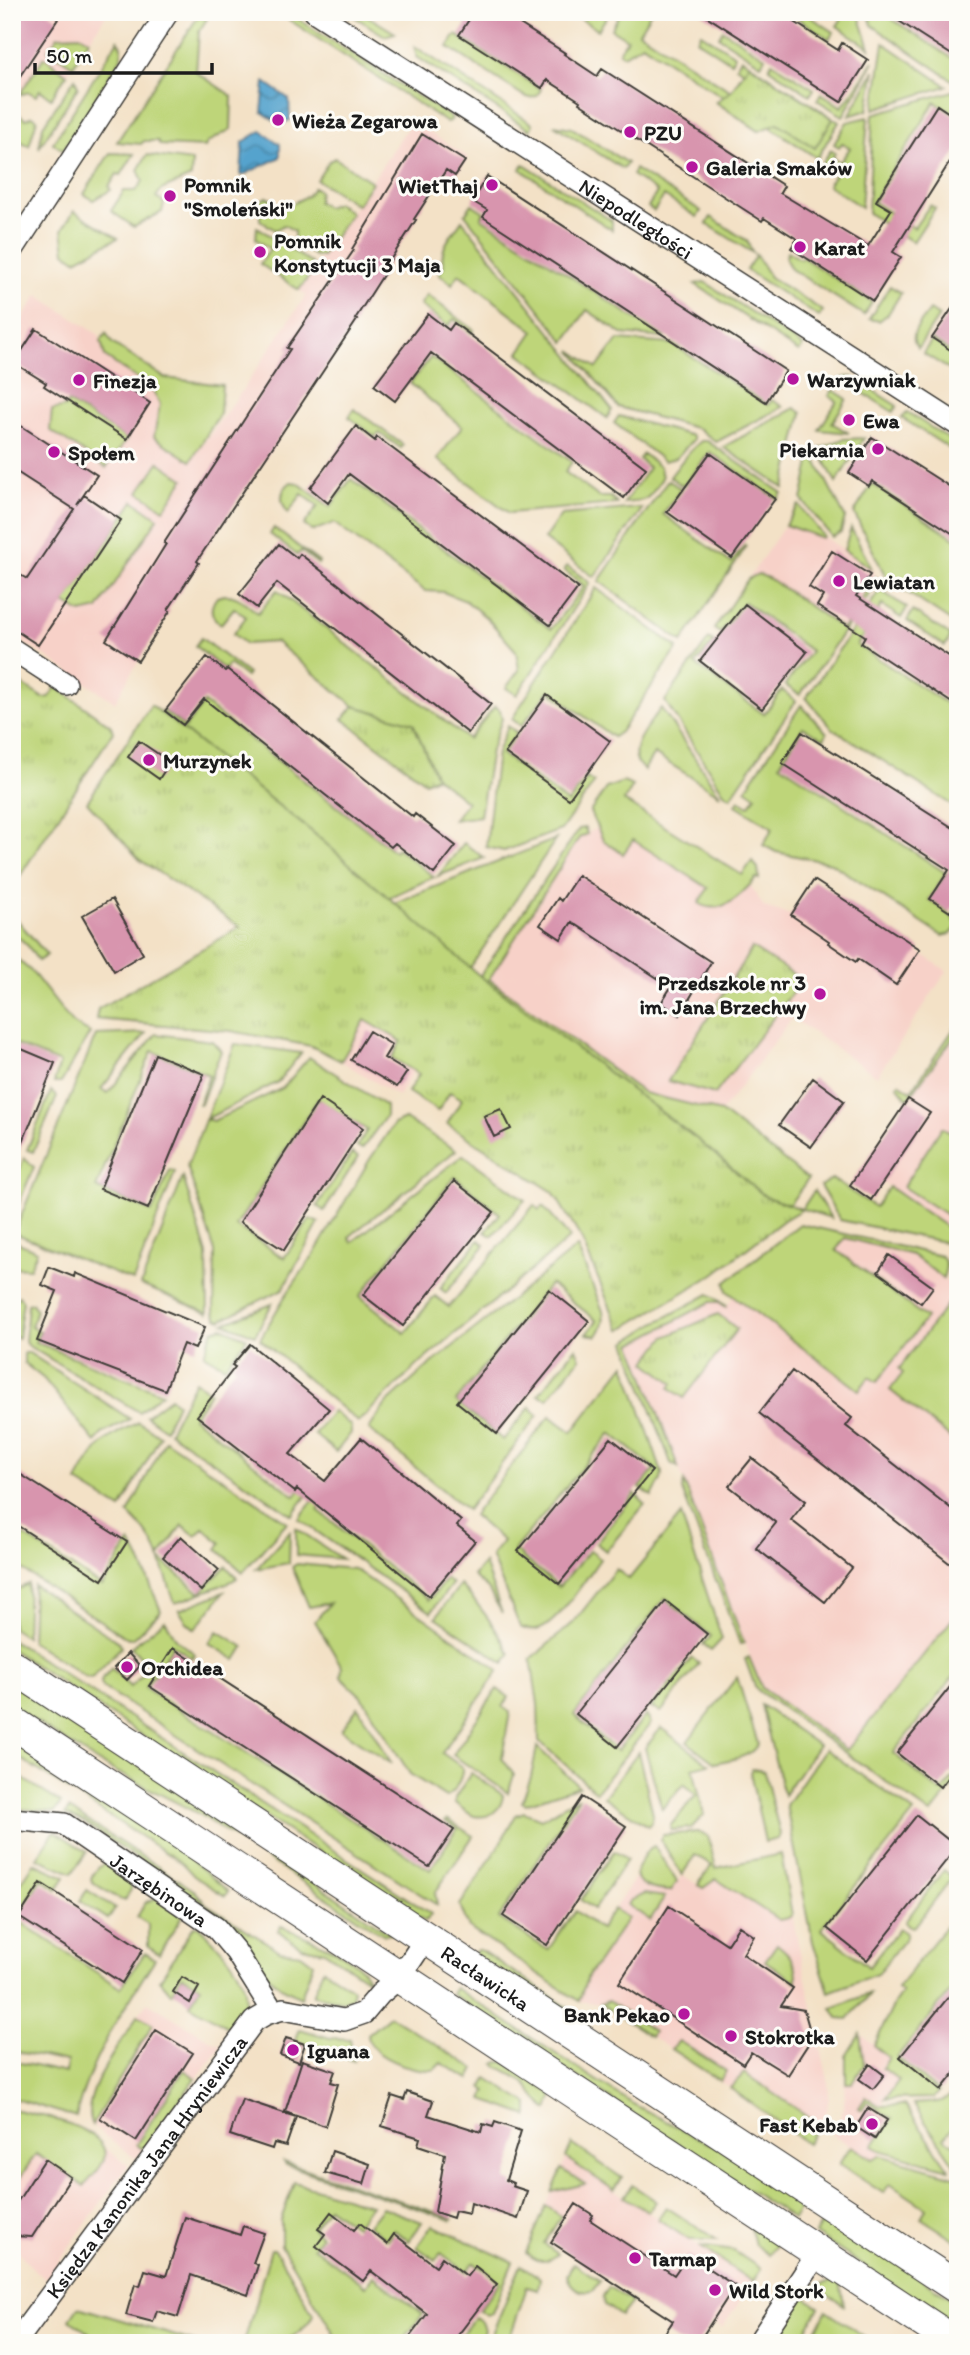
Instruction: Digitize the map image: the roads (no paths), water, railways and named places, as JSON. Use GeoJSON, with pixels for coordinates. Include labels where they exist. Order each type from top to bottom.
{"type":"FeatureCollection","features":[{"type":"Feature","properties":{"kind":"street"},"geometry":{"type":"LineString","coordinates":[[12,251],[168,12]]}},
{"type":"Feature","properties":{"kind":"street","name":"Niepodległości"},"geometry":{"type":"LineString","coordinates":[[315,12],[958,425]]}},
{"type":"Feature","properties":{"kind":"street"},"geometry":{"type":"LineString","coordinates":[[12,649],[66,684]]}},
{"type":"Feature","properties":{"kind":"street","name":"Racławicka"},"geometry":{"type":"LineString","coordinates":[[12,1666],[958,2288]]}},
{"type":"Feature","properties":{"kind":"street"},"geometry":{"type":"LineString","coordinates":[[12,1722],[957,2343]]}},
{"type":"Feature","properties":{"kind":"street","name":"Jarzębinowa"},"geometry":{"type":"LineString","coordinates":[[12,1819],[64,1824],[216,1928],[236,1952],[273,2011]]}},
{"type":"Feature","properties":{"kind":"street"},"geometry":{"type":"LineString","coordinates":[[273,2011],[292,2009],[344,2020],[355,2018],[371,2008],[380,1994],[400,1976],[426,1938]]}},
{"type":"Feature","properties":{"kind":"street","name":"Księdza Kanonika Jana Hryniewicza"},"geometry":{"type":"LineString","coordinates":[[15,2343],[235,2045],[254,2021],[273,2011]]}},
{"type":"Feature","properties":{"kind":"street"},"geometry":{"type":"LineString","coordinates":[[758,2343],[818,2253]]}},
{"type":"Feature","properties":{"kind":"water"},"geometry":{"type":"Polygon","coordinates":[[[265,82],[289,99],[290,120],[280,124],[282,120],[277,116],[274,120],[262,112],[265,82]]]}},
{"type":"Feature","properties":{"kind":"water"},"geometry":{"type":"Polygon","coordinates":[[[261,131],[280,144],[280,157],[241,176],[243,142],[261,131]]]}},
{"type":"Feature","properties":{"kind":"place","name":"Wieża Zegarowa"},"geometry":{"type":"Point","coordinates":[278,120]}},
{"type":"Feature","properties":{"kind":"place","name":"PZU"},"geometry":{"type":"Point","coordinates":[630,132]}},
{"type":"Feature","properties":{"kind":"place","name":"Galeria Smaków"},"geometry":{"type":"Point","coordinates":[692,167]}},
{"type":"Feature","properties":{"kind":"place","name":"WietThaj"},"geometry":{"type":"Point","coordinates":[492,185]}},
{"type":"Feature","properties":{"kind":"place","name":"Pomnik \"Smoleński\""},"geometry":{"type":"Point","coordinates":[170,196]}},
{"type":"Feature","properties":{"kind":"place","name":"Karat"},"geometry":{"type":"Point","coordinates":[800,247]}},
{"type":"Feature","properties":{"kind":"place","name":"Pomnik Konstytucji 3 Maja"},"geometry":{"type":"Point","coordinates":[260,252]}},
{"type":"Feature","properties":{"kind":"place","name":"Warzywniak"},"geometry":{"type":"Point","coordinates":[793,379]}},
{"type":"Feature","properties":{"kind":"place","name":"Finezja"},"geometry":{"type":"Point","coordinates":[79,380]}},
{"type":"Feature","properties":{"kind":"place","name":"Ewa"},"geometry":{"type":"Point","coordinates":[849,420]}},
{"type":"Feature","properties":{"kind":"place","name":"Piekarnia"},"geometry":{"type":"Point","coordinates":[878,449]}},
{"type":"Feature","properties":{"kind":"place","name":"Społem"},"geometry":{"type":"Point","coordinates":[54,452]}},
{"type":"Feature","properties":{"kind":"place","name":"Lewiatan"},"geometry":{"type":"Point","coordinates":[839,581]}},
{"type":"Feature","properties":{"kind":"place","name":"Murzynek"},"geometry":{"type":"Point","coordinates":[149,760]}},
{"type":"Feature","properties":{"kind":"place","name":"Przedszkole nr 3 im. Jana Brzechwy"},"geometry":{"type":"Point","coordinates":[820,994]}},
{"type":"Feature","properties":{"kind":"place","name":"Orchidea"},"geometry":{"type":"Point","coordinates":[127,1667]}},
{"type":"Feature","properties":{"kind":"place","name":"Bank Pekao"},"geometry":{"type":"Point","coordinates":[684,2014]}},
{"type":"Feature","properties":{"kind":"place","name":"Stokrotka"},"geometry":{"type":"Point","coordinates":[731,2036]}},
{"type":"Feature","properties":{"kind":"place","name":"Iguana"},"geometry":{"type":"Point","coordinates":[293,2050]}},
{"type":"Feature","properties":{"kind":"place","name":"Fast Kebab"},"geometry":{"type":"Point","coordinates":[872,2124]}},
{"type":"Feature","properties":{"kind":"place","name":"Tarmap"},"geometry":{"type":"Point","coordinates":[635,2258]}},
{"type":"Feature","properties":{"kind":"place","name":"Wild Stork"},"geometry":{"type":"Point","coordinates":[715,2290]}}]}
